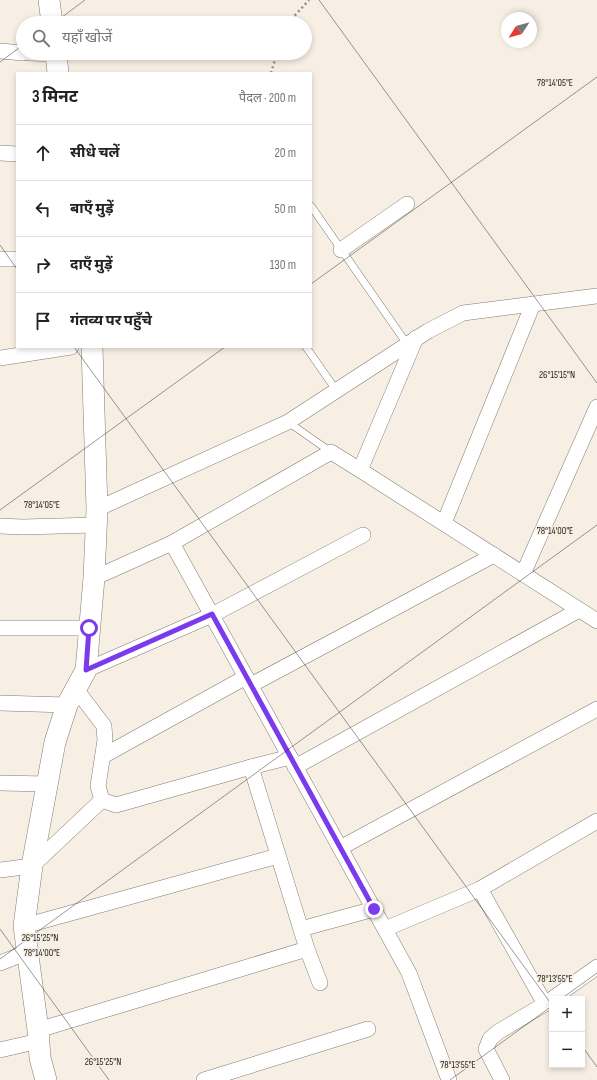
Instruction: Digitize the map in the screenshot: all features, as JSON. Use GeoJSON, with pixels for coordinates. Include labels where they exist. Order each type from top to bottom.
{"type":"FeatureCollection","features":[{"type":"Feature","properties":{"kind":"street"},"geometry":{"type":"LineString","coordinates":[[49,0],[51,16]]}},
{"type":"Feature","properties":{"kind":"street"},"geometry":{"type":"LineString","coordinates":[[0,51],[16,52]]}},
{"type":"Feature","properties":{"kind":"street"},"geometry":{"type":"LineString","coordinates":[[0,153],[16,154]]}},
{"type":"Feature","properties":{"kind":"street"},"geometry":{"type":"LineString","coordinates":[[342,250],[407,204]]}},
{"type":"Feature","properties":{"kind":"street"},"geometry":{"type":"LineString","coordinates":[[0,259],[16,259]]}},
{"type":"Feature","properties":{"kind":"street"},"geometry":{"type":"LineString","coordinates":[[0,526],[22,527],[96,517],[288,422],[411,341],[463,313],[597,296]]}},
{"type":"Feature","properties":{"kind":"street"},"geometry":{"type":"LineString","coordinates":[[444,523],[533,304]]}},
{"type":"Feature","properties":{"kind":"street"},"geometry":{"type":"LineString","coordinates":[[360,470],[411,341]]}},
{"type":"Feature","properties":{"kind":"street"},"geometry":{"type":"LineString","coordinates":[[0,358],[65,348]]}},
{"type":"Feature","properties":{"kind":"street"},"geometry":{"type":"LineString","coordinates":[[46,1080],[40,1058],[24,926],[32,866],[55,742],[71,697],[86,670],[94,578],[96,517],[92,348]]}},
{"type":"Feature","properties":{"kind":"street"},"geometry":{"type":"LineString","coordinates":[[523,574],[597,407]]}},
{"type":"Feature","properties":{"kind":"street"},"geometry":{"type":"LineString","coordinates":[[94,578],[172,543],[331,452],[597,621]]}},
{"type":"Feature","properties":{"kind":"street"},"geometry":{"type":"LineString","coordinates":[[86,670],[212,614],[364,535]]}},
{"type":"Feature","properties":{"kind":"street"},"geometry":{"type":"LineString","coordinates":[[172,543],[409,973],[449,1080]]}},
{"type":"Feature","properties":{"kind":"street"},"geometry":{"type":"LineString","coordinates":[[103,756],[494,555]]}},
{"type":"Feature","properties":{"kind":"street"},"geometry":{"type":"LineString","coordinates":[[102,800],[116,805],[251,768],[293,762],[579,610]]}},
{"type":"Feature","properties":{"kind":"street"},"geometry":{"type":"LineString","coordinates":[[0,628],[89,628]]}},
{"type":"Feature","properties":{"kind":"street"},"geometry":{"type":"LineString","coordinates":[[0,703],[71,697],[104,726],[105,740],[98,786],[102,800]]}},
{"type":"Feature","properties":{"kind":"street"},"geometry":{"type":"LineString","coordinates":[[340,848],[597,709]]}},
{"type":"Feature","properties":{"kind":"street"},"geometry":{"type":"LineString","coordinates":[[251,768],[306,949],[320,983]]}},
{"type":"Feature","properties":{"kind":"street"},"geometry":{"type":"LineString","coordinates":[[0,783],[47,784]]}},
{"type":"Feature","properties":{"kind":"street"},"geometry":{"type":"LineString","coordinates":[[0,870],[32,866],[102,800]]}},
{"type":"Feature","properties":{"kind":"street"},"geometry":{"type":"LineString","coordinates":[[385,930],[480,889],[597,821]]}},
{"type":"Feature","properties":{"kind":"street"},"geometry":{"type":"LineString","coordinates":[[24,926],[278,856]]}},
{"type":"Feature","properties":{"kind":"street"},"geometry":{"type":"LineString","coordinates":[[480,889],[545,1004]]}},
{"type":"Feature","properties":{"kind":"street"},"geometry":{"type":"LineString","coordinates":[[301,929],[374,909]]}},
{"type":"Feature","properties":{"kind":"street"},"geometry":{"type":"LineString","coordinates":[[0,1050],[38,1036],[306,949]]}},
{"type":"Feature","properties":{"kind":"street"},"geometry":{"type":"LineString","coordinates":[[0,963],[28,952]]}},
{"type":"Feature","properties":{"kind":"street"},"geometry":{"type":"LineString","coordinates":[[502,1080],[486,1049],[490,1039],[498,1032],[545,1004],[597,967]]}},
{"type":"Feature","properties":{"kind":"street"},"geometry":{"type":"LineString","coordinates":[[204,1080],[368,1029]]}},
{"type":"Feature","properties":{"kind":"lane"},"geometry":{"type":"LineString","coordinates":[[312,207],[342,250],[411,341]]}},
{"type":"Feature","properties":{"kind":"lane"},"geometry":{"type":"LineString","coordinates":[[307,348],[336,390]]}},
{"type":"Feature","properties":{"kind":"lane"},"geometry":{"type":"LineString","coordinates":[[288,422],[331,452]]}},
{"type":"Feature","properties":{"kind":"path"},"geometry":{"type":"LineString","coordinates":[[294,16],[308,0]]}},
{"type":"Feature","properties":{"kind":"path"},"geometry":{"type":"LineString","coordinates":[[271,72],[275,60]]}},
{"type":"Feature","properties":{"kind":"route"},"geometry":{"type":"LineString","coordinates":[[89,628],[86,670],[212,614],[374,909]]}}]}
